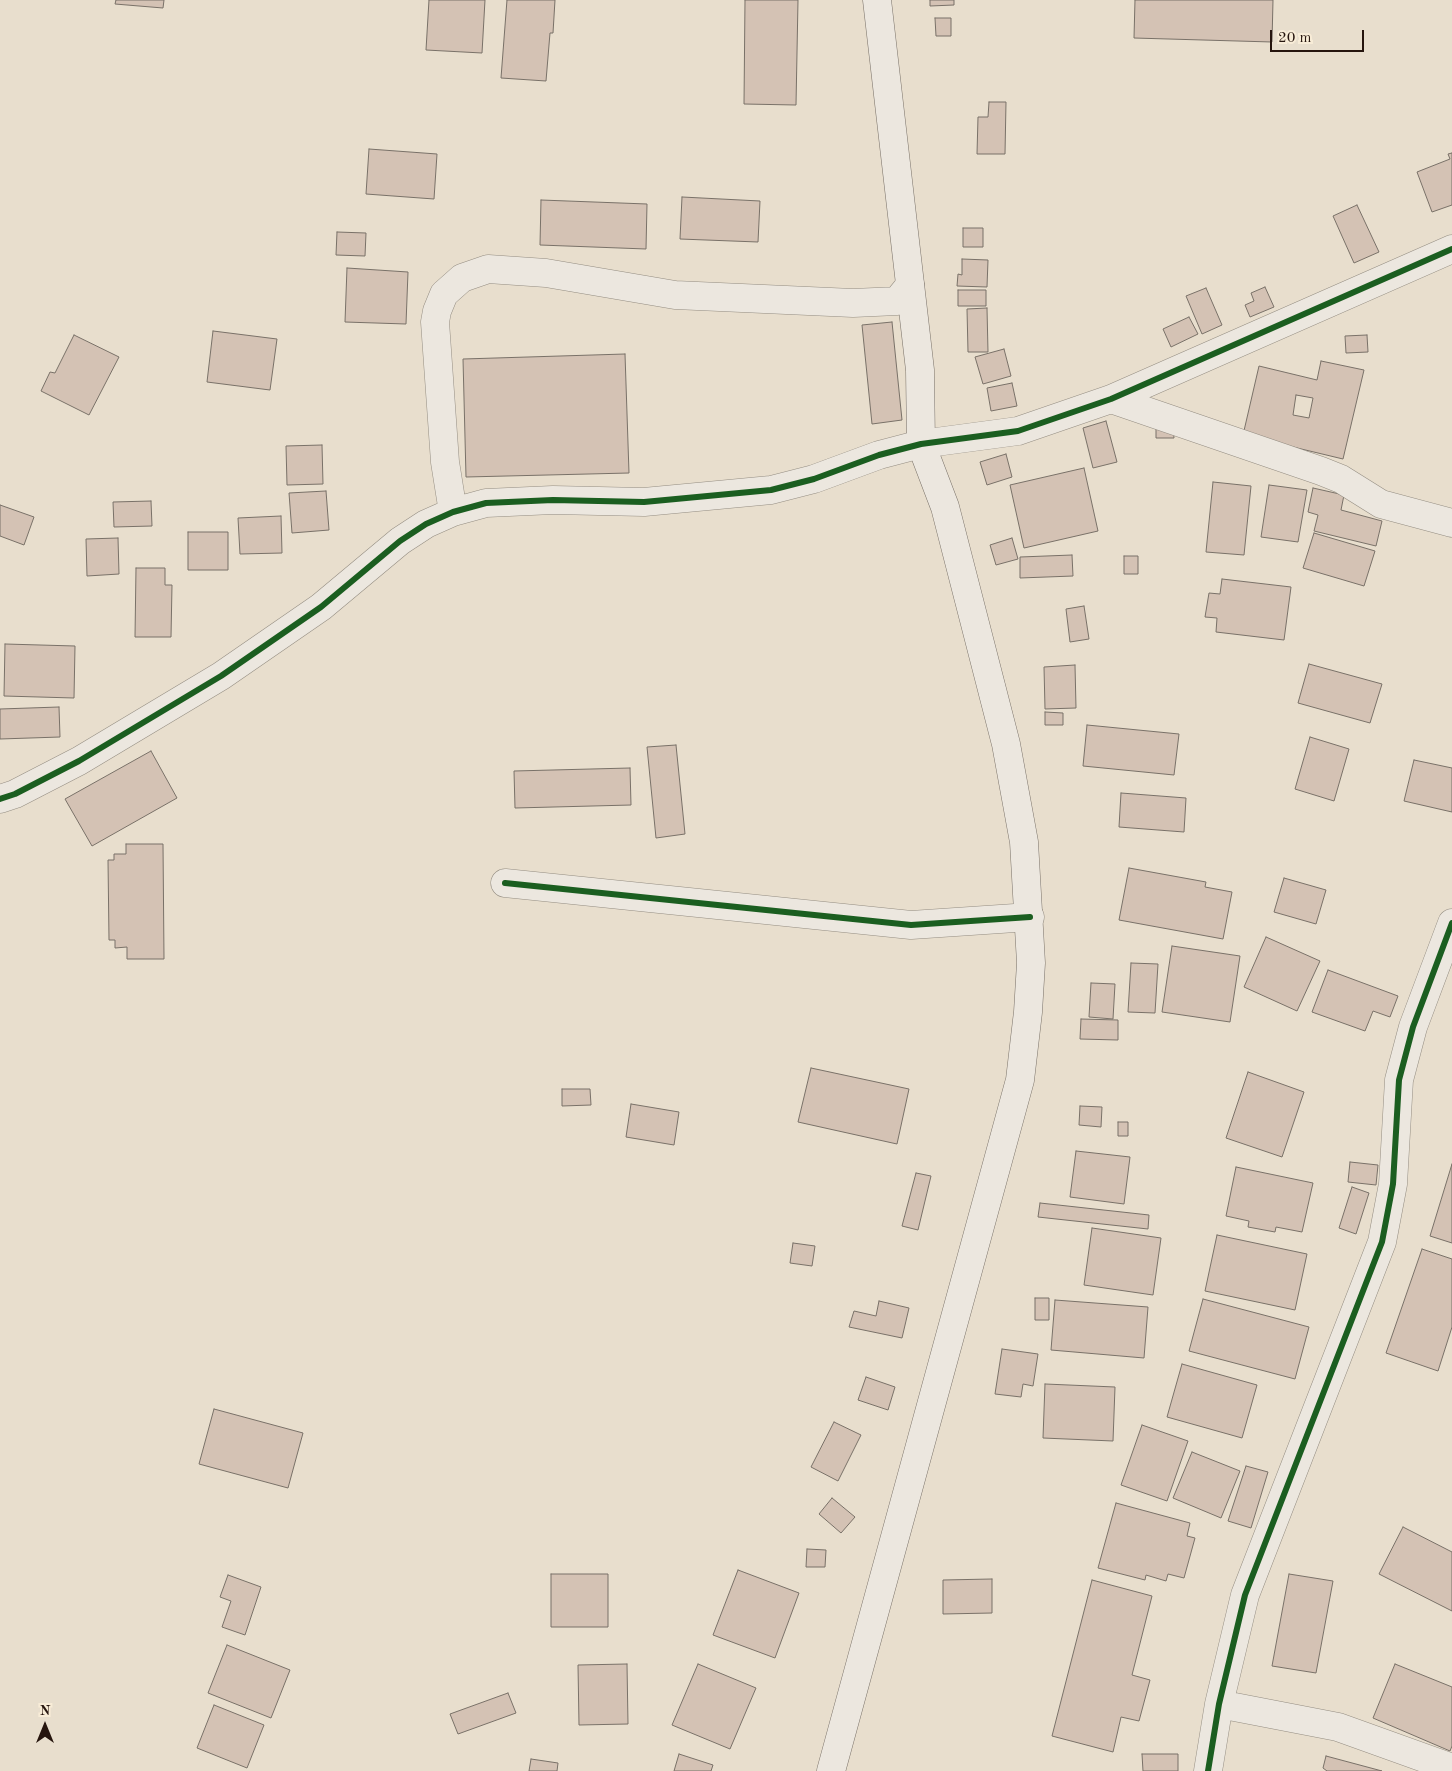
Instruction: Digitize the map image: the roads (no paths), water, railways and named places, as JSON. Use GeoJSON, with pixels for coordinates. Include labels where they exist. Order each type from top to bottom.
{"type":"FeatureCollection","features":[{"type":"Feature","properties":{"kind":"street"},"geometry":{"type":"LineString","coordinates":[[832,1771],[1020,1080],[1028,1012],[1030,917],[1024,842],[1006,744],[945,507],[921,444],[920,370],[877,0]]}},
{"type":"Feature","properties":{"kind":"street"},"geometry":{"type":"LineString","coordinates":[[0,799],[15,794],[79,761],[221,676],[321,607],[400,541],[426,524],[453,512],[486,503],[553,500],[644,502],[771,490],[814,479],[879,455],[921,444],[1018,431],[1111,399],[1368,284],[1452,249]]}},
{"type":"Feature","properties":{"kind":"street"},"geometry":{"type":"LineString","coordinates":[[453,512],[445,462],[435,322],[444,294],[462,278],[488,269],[546,273],[675,295],[853,303],[897,300],[910,284]]}},
{"type":"Feature","properties":{"kind":"street"},"geometry":{"type":"LineString","coordinates":[[1111,399],[1321,471],[1341,479],[1381,504],[1452,523]]}},
{"type":"Feature","properties":{"kind":"street"},"geometry":{"type":"LineString","coordinates":[[505,882],[911,926],[1030,917]]}},
{"type":"Feature","properties":{"kind":"street"},"geometry":{"type":"LineString","coordinates":[[1208,1771],[1219,1704],[1245,1595],[1382,1242],[1393,1184],[1399,1080],[1413,1027],[1452,923]]}},
{"type":"Feature","properties":{"kind":"street"},"geometry":{"type":"LineString","coordinates":[[1219,1704],[1338,1727],[1452,1768]]}}]}
